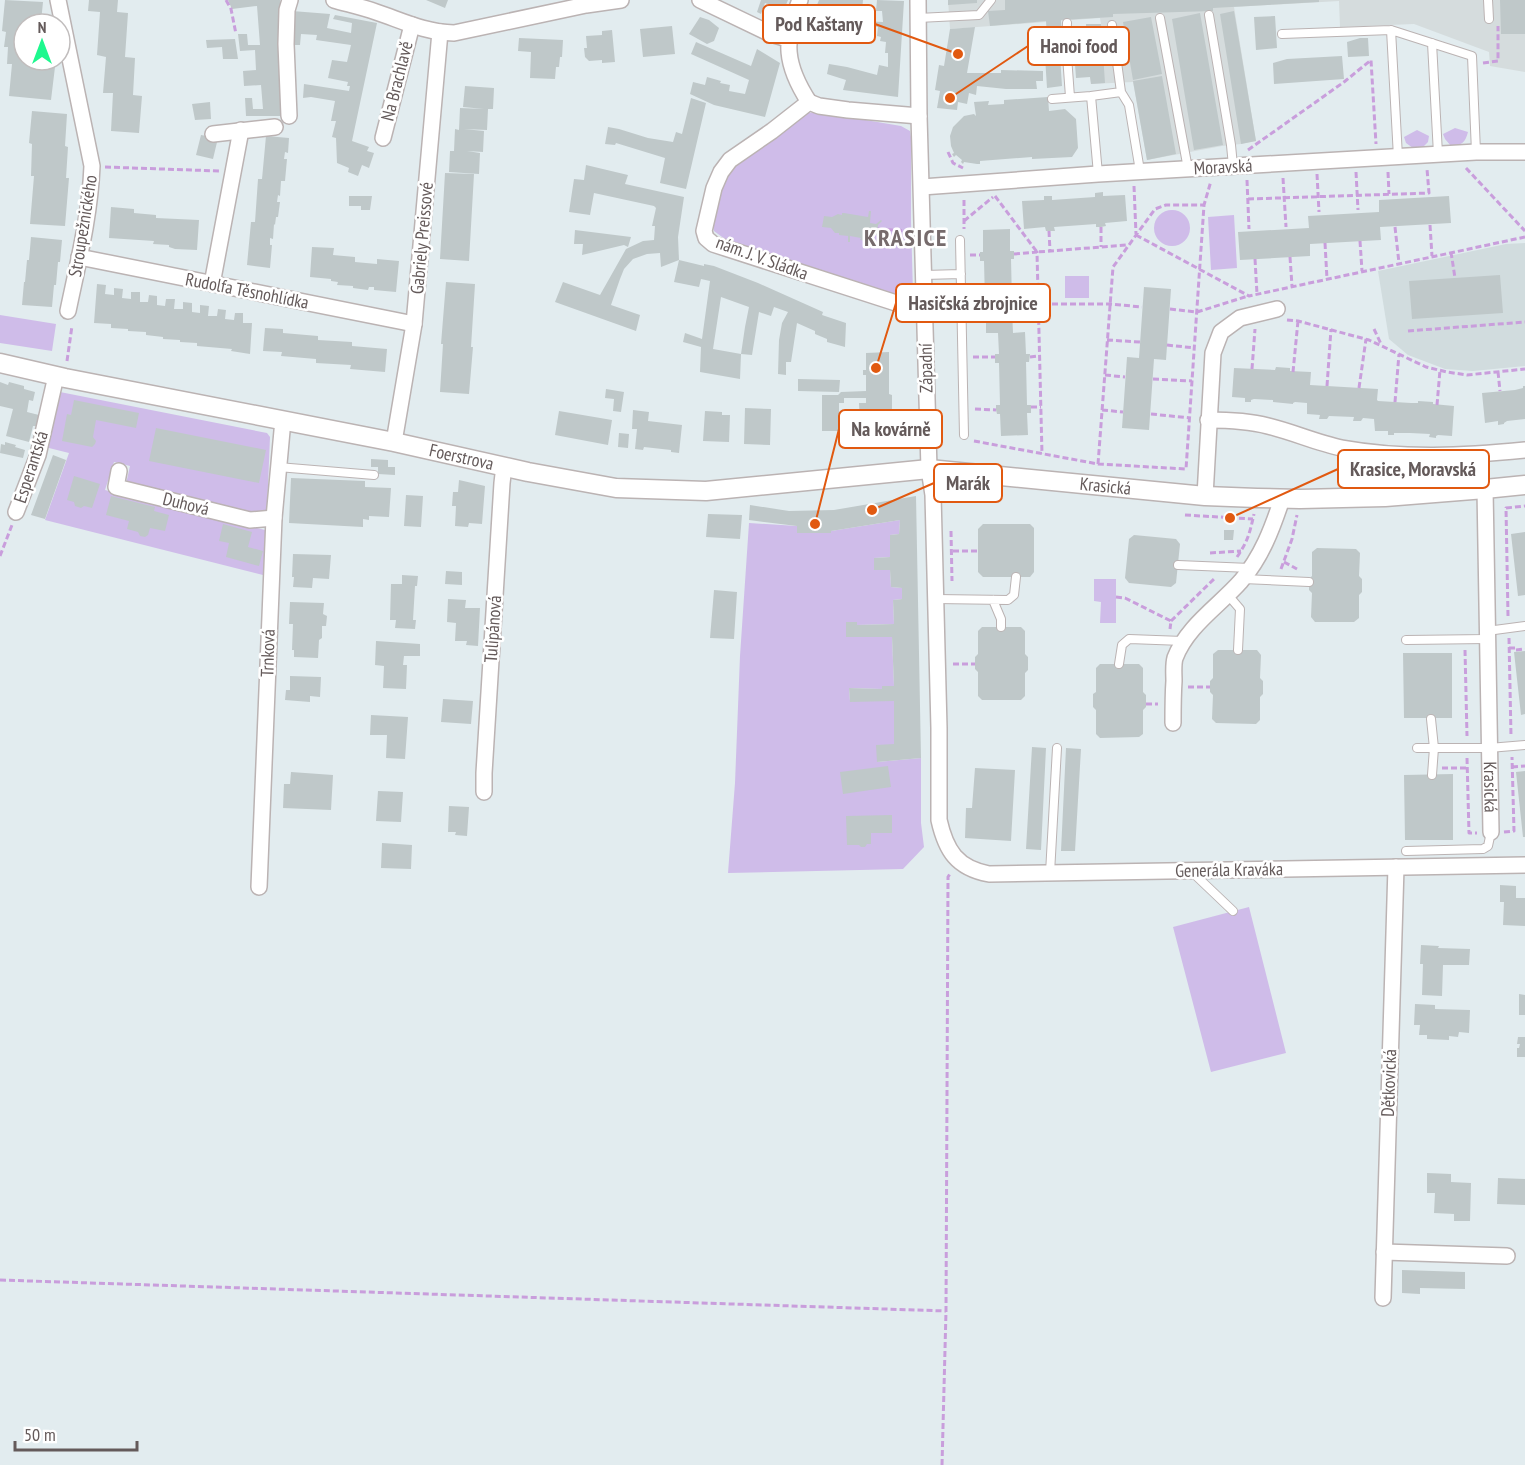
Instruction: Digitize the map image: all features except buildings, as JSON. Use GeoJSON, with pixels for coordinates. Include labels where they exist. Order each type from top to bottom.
{"type":"FeatureCollection","features":[{"type":"Feature","properties":{"kind":"street","name":"Stroupežnického"},"geometry":{"type":"LineString","coordinates":[[58,0],[92,166],[91,189],[80,256],[68,311]]}},
{"type":"Feature","properties":{"kind":"street"},"geometry":{"type":"LineString","coordinates":[[289,116],[286,44],[287,10],[290,0]]}},
{"type":"Feature","properties":{"kind":"street","name":"Na Brachlavě"},"geometry":{"type":"LineString","coordinates":[[334,0],[375,11],[423,29],[454,33],[586,5],[621,0]]}},
{"type":"Feature","properties":{"kind":"street"},"geometry":{"type":"LineString","coordinates":[[700,0],[771,34],[788,39]]}},
{"type":"Feature","properties":{"kind":"street"},"geometry":{"type":"LineString","coordinates":[[800,0],[788,39],[788,51],[798,85],[809,102],[819,106],[848,110],[919,116]]}},
{"type":"Feature","properties":{"kind":"street","name":"Západní"},"geometry":{"type":"LineString","coordinates":[[918,0],[924,312],[936,599],[939,820],[946,842],[954,857],[959,861]]}},
{"type":"Feature","properties":{"kind":"street","name":"Na Brachlavě"},"geometry":{"type":"LineString","coordinates":[[383,138],[412,25]]}},
{"type":"Feature","properties":{"kind":"street","name":"Gabriely Preissové"},"geometry":{"type":"LineString","coordinates":[[394,442],[414,324],[440,32]]}},
{"type":"Feature","properties":{"kind":"street","name":"nám. J. V. Sládka"},"geometry":{"type":"LineString","coordinates":[[809,102],[730,160],[721,172],[714,188],[705,231],[706,238],[713,244],[924,312]]}},
{"type":"Feature","properties":{"kind":"street"},"geometry":{"type":"LineString","coordinates":[[213,134],[275,127]]}},
{"type":"Feature","properties":{"kind":"street"},"geometry":{"type":"LineString","coordinates":[[212,284],[241,130]]}},
{"type":"Feature","properties":{"kind":"street","name":"Moravská"},"geometry":{"type":"LineString","coordinates":[[922,187],[1098,174],[1137,176],[1188,169],[1240,166],[1433,159],[1476,152],[1525,152]]}},
{"type":"Feature","properties":{"kind":"street","name":"Rudolfa Těsnohlídka"},"geometry":{"type":"LineString","coordinates":[[80,256],[414,324]]}},
{"type":"Feature","properties":{"kind":"street"},"geometry":{"type":"LineString","coordinates":[[1205,496],[1213,353],[1221,332],[1240,318],[1280,314]]}},
{"type":"Feature","properties":{"kind":"street","name":"Foerstrova"},"geometry":{"type":"LineString","coordinates":[[0,363],[60,377],[394,442],[528,472],[616,488],[706,491],[929,469]]}},
{"type":"Feature","properties":{"kind":"street","name":"Esperantská"},"geometry":{"type":"LineString","coordinates":[[16,512],[38,455],[60,377]]}},
{"type":"Feature","properties":{"kind":"street","name":"Trnková"},"geometry":{"type":"LineString","coordinates":[[259,887],[274,518],[283,420]]}},
{"type":"Feature","properties":{"kind":"street"},"geometry":{"type":"LineString","coordinates":[[1209,420],[1248,422],[1323,444],[1414,456],[1473,455],[1525,450]]}},
{"type":"Feature","properties":{"kind":"street","name":"Tulipánová"},"geometry":{"type":"LineString","coordinates":[[484,792],[488,693],[504,466]]}},
{"type":"Feature","properties":{"kind":"street","name":"Krasická"},"geometry":{"type":"LineString","coordinates":[[929,469],[1205,496],[1291,499],[1385,497],[1525,485]]}},
{"type":"Feature","properties":{"kind":"street","name":"Duhová"},"geometry":{"type":"LineString","coordinates":[[119,471],[116,487],[250,520],[274,518]]}},
{"type":"Feature","properties":{"kind":"street","name":"Krasická"},"geometry":{"type":"LineString","coordinates":[[1485,489],[1491,832]]}},
{"type":"Feature","properties":{"kind":"street"},"geometry":{"type":"LineString","coordinates":[[1173,723],[1174,661],[1183,641],[1247,574],[1264,548],[1274,524],[1291,499]]}},
{"type":"Feature","properties":{"kind":"street","name":"Generála Kraváka"},"geometry":{"type":"LineString","coordinates":[[959,861],[976,872],[989,874],[1525,866]]}},
{"type":"Feature","properties":{"kind":"street","name":"Dětkovická"},"geometry":{"type":"LineString","coordinates":[[1383,1298],[1396,867]]}},
{"type":"Feature","properties":{"kind":"street"},"geometry":{"type":"LineString","coordinates":[[1384,1252],[1507,1256]]}},
{"type":"Feature","properties":{"kind":"lane"},"geometry":{"type":"LineString","coordinates":[[918,18],[979,15],[991,0]]}},
{"type":"Feature","properties":{"kind":"lane"},"geometry":{"type":"LineString","coordinates":[[1488,0],[1493,19]]}},
{"type":"Feature","properties":{"kind":"lane"},"geometry":{"type":"LineString","coordinates":[[1209,15],[1231,145],[1240,166]]}},
{"type":"Feature","properties":{"kind":"lane"},"geometry":{"type":"LineString","coordinates":[[1160,18],[1188,169]]}},
{"type":"Feature","properties":{"kind":"lane"},"geometry":{"type":"LineString","coordinates":[[1067,23],[1070,97]]}},
{"type":"Feature","properties":{"kind":"lane"},"geometry":{"type":"LineString","coordinates":[[1112,25],[1121,92],[1129,105],[1137,176]]}},
{"type":"Feature","properties":{"kind":"lane"},"geometry":{"type":"LineString","coordinates":[[1282,34],[1391,30],[1472,56],[1476,152]]}},
{"type":"Feature","properties":{"kind":"lane"},"geometry":{"type":"LineString","coordinates":[[1388,161],[1391,30]]}},
{"type":"Feature","properties":{"kind":"lane"},"geometry":{"type":"LineString","coordinates":[[1432,42],[1433,159]]}},
{"type":"Feature","properties":{"kind":"lane"},"geometry":{"type":"LineString","coordinates":[[1052,99],[1121,92]]}},
{"type":"Feature","properties":{"kind":"lane"},"geometry":{"type":"LineString","coordinates":[[1091,96],[1098,174]]}},
{"type":"Feature","properties":{"kind":"lane"},"geometry":{"type":"LineString","coordinates":[[960,240],[966,437]]}},
{"type":"Feature","properties":{"kind":"lane"},"geometry":{"type":"LineString","coordinates":[[924,275],[961,274]]}},
{"type":"Feature","properties":{"kind":"lane"},"geometry":{"type":"LineString","coordinates":[[278,467],[374,475]]}},
{"type":"Feature","properties":{"kind":"lane"},"geometry":{"type":"LineString","coordinates":[[1178,565],[1275,580],[1309,582]]}},
{"type":"Feature","properties":{"kind":"lane"},"geometry":{"type":"LineString","coordinates":[[936,599],[1008,600],[1014,594],[1016,577]]}},
{"type":"Feature","properties":{"kind":"lane"},"geometry":{"type":"LineString","coordinates":[[1228,594],[1240,609],[1238,650]]}},
{"type":"Feature","properties":{"kind":"lane"},"geometry":{"type":"LineString","coordinates":[[993,600],[1001,619],[1001,627]]}},
{"type":"Feature","properties":{"kind":"lane"},"geometry":{"type":"LineString","coordinates":[[1406,640],[1487,635],[1525,626]]}},
{"type":"Feature","properties":{"kind":"lane"},"geometry":{"type":"LineString","coordinates":[[1119,664],[1122,645],[1129,639],[1183,641]]}},
{"type":"Feature","properties":{"kind":"lane"},"geometry":{"type":"LineString","coordinates":[[1431,719],[1434,771]]}},
{"type":"Feature","properties":{"kind":"lane"},"geometry":{"type":"LineString","coordinates":[[1417,748],[1489,748],[1525,745]]}},
{"type":"Feature","properties":{"kind":"lane"},"geometry":{"type":"LineString","coordinates":[[1050,873],[1057,748]]}},
{"type":"Feature","properties":{"kind":"lane"},"geometry":{"type":"LineString","coordinates":[[1406,851],[1483,849],[1488,846],[1491,832]]}},
{"type":"Feature","properties":{"kind":"lane"},"geometry":{"type":"LineString","coordinates":[[1190,870],[1233,911]]}},
{"type":"Feature","properties":{"kind":"path"},"geometry":{"type":"LineString","coordinates":[[226,0],[231,9],[236,34]]}},
{"type":"Feature","properties":{"kind":"path"},"geometry":{"type":"LineString","coordinates":[[1472,64],[1498,61],[1493,19]]}},
{"type":"Feature","properties":{"kind":"path"},"geometry":{"type":"LineString","coordinates":[[1249,229],[1248,199],[1240,166],[1246,152],[1371,60],[1388,161],[1389,194]]}},
{"type":"Feature","properties":{"kind":"path"},"geometry":{"type":"LineString","coordinates":[[1248,199],[1429,193],[1433,159]]}},
{"type":"Feature","properties":{"kind":"path"},"geometry":{"type":"LineString","coordinates":[[1460,162],[1525,231]]}},
{"type":"Feature","properties":{"kind":"path"},"geometry":{"type":"LineString","coordinates":[[92,166],[232,172]]}},
{"type":"Feature","properties":{"kind":"path"},"geometry":{"type":"LineString","coordinates":[[1356,169],[1358,210]]}},
{"type":"Feature","properties":{"kind":"path"},"geometry":{"type":"LineString","coordinates":[[1317,171],[1319,212]]}},
{"type":"Feature","properties":{"kind":"path"},"geometry":{"type":"LineString","coordinates":[[1283,173],[1286,227]]}},
{"type":"Feature","properties":{"kind":"path"},"geometry":{"type":"LineString","coordinates":[[1136,236],[1137,176]]}},
{"type":"Feature","properties":{"kind":"path"},"geometry":{"type":"LineString","coordinates":[[966,437],[1098,464],[1186,469],[1204,204],[1211,178]]}},
{"type":"Feature","properties":{"kind":"path"},"geometry":{"type":"LineString","coordinates":[[964,221],[995,196],[1037,252],[1042,454]]}},
{"type":"Feature","properties":{"kind":"path"},"geometry":{"type":"LineString","coordinates":[[1098,464],[1113,267],[1155,209],[1166,204],[1204,204]]}},
{"type":"Feature","properties":{"kind":"path"},"geometry":{"type":"LineString","coordinates":[[1520,226],[1525,221]]}},
{"type":"Feature","properties":{"kind":"path"},"geometry":{"type":"LineString","coordinates":[[1430,225],[1432,256]]}},
{"type":"Feature","properties":{"kind":"path"},"geometry":{"type":"LineString","coordinates":[[1101,227],[1101,247]]}},
{"type":"Feature","properties":{"kind":"path"},"geometry":{"type":"LineString","coordinates":[[1395,227],[1399,263]]}},
{"type":"Feature","properties":{"kind":"path"},"geometry":{"type":"LineString","coordinates":[[878,229],[889,231]]}},
{"type":"Feature","properties":{"kind":"path"},"geometry":{"type":"LineString","coordinates":[[1049,231],[1050,251]]}},
{"type":"Feature","properties":{"kind":"path"},"geometry":{"type":"LineString","coordinates":[[1136,236],[1249,296],[1525,237]]}},
{"type":"Feature","properties":{"kind":"path"},"geometry":{"type":"LineString","coordinates":[[1360,241],[1362,271]]}},
{"type":"Feature","properties":{"kind":"path"},"geometry":{"type":"LineString","coordinates":[[1325,243],[1327,279]]}},
{"type":"Feature","properties":{"kind":"path"},"geometry":{"type":"LineString","coordinates":[[1014,254],[1129,245]]}},
{"type":"Feature","properties":{"kind":"path"},"geometry":{"type":"LineString","coordinates":[[1451,252],[1455,278]]}},
{"type":"Feature","properties":{"kind":"path"},"geometry":{"type":"LineString","coordinates":[[969,255],[980,255]]}},
{"type":"Feature","properties":{"kind":"path"},"geometry":{"type":"LineString","coordinates":[[1290,257],[1292,286]]}},
{"type":"Feature","properties":{"kind":"path"},"geometry":{"type":"LineString","coordinates":[[1255,259],[1257,294]]}},
{"type":"Feature","properties":{"kind":"path"},"geometry":{"type":"LineString","coordinates":[[1016,304],[1110,304],[1142,307]]}},
{"type":"Feature","properties":{"kind":"path"},"geometry":{"type":"LineString","coordinates":[[970,306],[981,306]]}},
{"type":"Feature","properties":{"kind":"path"},"geometry":{"type":"LineString","coordinates":[[1170,309],[1197,312]]}},
{"type":"Feature","properties":{"kind":"path"},"geometry":{"type":"LineString","coordinates":[[60,377],[74,318],[68,311]]}},
{"type":"Feature","properties":{"kind":"path"},"geometry":{"type":"LineString","coordinates":[[1280,314],[1366,339],[1426,367],[1467,375],[1525,369]]}},
{"type":"Feature","properties":{"kind":"path"},"geometry":{"type":"LineString","coordinates":[[1293,372],[1298,321]]}},
{"type":"Feature","properties":{"kind":"path"},"geometry":{"type":"LineString","coordinates":[[1408,331],[1525,322]]}},
{"type":"Feature","properties":{"kind":"path"},"geometry":{"type":"LineString","coordinates":[[1252,369],[1255,324]]}},
{"type":"Feature","properties":{"kind":"path"},"geometry":{"type":"LineString","coordinates":[[1327,386],[1331,329]]}},
{"type":"Feature","properties":{"kind":"path"},"geometry":{"type":"LineString","coordinates":[[1374,329],[1382,346]]}},
{"type":"Feature","properties":{"kind":"path"},"geometry":{"type":"LineString","coordinates":[[1359,388],[1366,339]]}},
{"type":"Feature","properties":{"kind":"path"},"geometry":{"type":"LineString","coordinates":[[1107,340],[1140,342]]}},
{"type":"Feature","properties":{"kind":"path"},"geometry":{"type":"LineString","coordinates":[[1167,345],[1195,347],[1213,353]]}},
{"type":"Feature","properties":{"kind":"path"},"geometry":{"type":"LineString","coordinates":[[1395,402],[1399,354]]}},
{"type":"Feature","properties":{"kind":"path"},"geometry":{"type":"LineString","coordinates":[[1030,357],[1039,356]]}},
{"type":"Feature","properties":{"kind":"path"},"geometry":{"type":"LineString","coordinates":[[971,357],[995,357]]}},
{"type":"Feature","properties":{"kind":"path"},"geometry":{"type":"LineString","coordinates":[[1437,405],[1440,370]]}},
{"type":"Feature","properties":{"kind":"path"},"geometry":{"type":"LineString","coordinates":[[1498,372],[1500,391]]}},
{"type":"Feature","properties":{"kind":"path"},"geometry":{"type":"LineString","coordinates":[[1105,375],[1125,377]]}},
{"type":"Feature","properties":{"kind":"path"},"geometry":{"type":"LineString","coordinates":[[1153,379],[1192,381]]}},
{"type":"Feature","properties":{"kind":"path"},"geometry":{"type":"LineString","coordinates":[[1031,407],[1041,407]]}},
{"type":"Feature","properties":{"kind":"path"},"geometry":{"type":"LineString","coordinates":[[973,409],[996,410]]}},
{"type":"Feature","properties":{"kind":"path"},"geometry":{"type":"LineString","coordinates":[[1102,410],[1123,412]]}},
{"type":"Feature","properties":{"kind":"path"},"geometry":{"type":"LineString","coordinates":[[1150,414],[1209,420]]}},
{"type":"Feature","properties":{"kind":"path"},"geometry":{"type":"LineString","coordinates":[[1275,580],[1282,568],[1292,539],[1291,499]]}},
{"type":"Feature","properties":{"kind":"path","name":"Esperantská"},"geometry":{"type":"LineString","coordinates":[[0,556],[16,512]]}},
{"type":"Feature","properties":{"kind":"path"},"geometry":{"type":"LineString","coordinates":[[1185,515],[1253,519],[1274,524]]}},
{"type":"Feature","properties":{"kind":"path"},"geometry":{"type":"LineString","coordinates":[[952,551],[978,550]]}},
{"type":"Feature","properties":{"kind":"path"},"geometry":{"type":"LineString","coordinates":[[1509,648],[1525,649]]}},
{"type":"Feature","properties":{"kind":"path"},"geometry":{"type":"LineString","coordinates":[[953,664],[975,663]]}},
{"type":"Feature","properties":{"kind":"path"},"geometry":{"type":"LineString","coordinates":[[1183,687],[1210,687]]}},
{"type":"Feature","properties":{"kind":"path"},"geometry":{"type":"LineString","coordinates":[[1146,704],[1163,704]]}},
{"type":"Feature","properties":{"kind":"path"},"geometry":{"type":"LineString","coordinates":[[1491,832],[1514,831],[1512,746]]}},
{"type":"Feature","properties":{"kind":"path"},"geometry":{"type":"LineString","coordinates":[[1512,767],[1525,766]]}},
{"type":"Feature","properties":{"kind":"path"},"geometry":{"type":"LineString","coordinates":[[1434,771],[1468,768]]}},
{"type":"Feature","properties":{"kind":"path"},"geometry":{"type":"LineString","coordinates":[[942,1465],[946,1311],[948,877],[959,861]]}},
{"type":"Feature","properties":{"kind":"path"},"geometry":{"type":"LineString","coordinates":[[0,1280],[946,1311]]}},
{"type":"Feature","properties":{"kind":"shaded area"},"geometry":{"type":"Polygon","coordinates":[[[948,0],[1525,0],[1525,72],[1490,66],[1489,52],[1414,24],[1340,27],[1339,1],[1234,7],[1256,141],[1147,160],[1133,82],[1091,84],[1086,24],[1101,24],[1100,18],[950,29],[948,0]]]}},
{"type":"Feature","properties":{"kind":"shaded area"},"geometry":{"type":"Polygon","coordinates":[[[818,112],[901,126],[910,131],[913,293],[909,300],[729,242],[714,231],[718,189],[734,166],[801,116],[818,112]]]}},
{"type":"Feature","properties":{"kind":"shaded area"},"geometry":{"type":"Polygon","coordinates":[[[1455,128],[1468,132],[1462,143],[1451,146],[1443,134],[1455,128]]]}},
{"type":"Feature","properties":{"kind":"shaded area"},"geometry":{"type":"Polygon","coordinates":[[[1417,130],[1429,136],[1428,142],[1422,148],[1413,148],[1406,143],[1404,137],[1417,130]]]}},
{"type":"Feature","properties":{"kind":"shaded area"},"geometry":{"type":"Polygon","coordinates":[[[1172,210],[1185,215],[1190,228],[1185,241],[1172,246],[1159,241],[1154,228],[1159,215],[1172,210]]]}},
{"type":"Feature","properties":{"kind":"shaded area"},"geometry":{"type":"Polygon","coordinates":[[[1234,215],[1237,268],[1211,270],[1208,217],[1234,215]]]}},
{"type":"Feature","properties":{"kind":"shaded area"},"geometry":{"type":"Polygon","coordinates":[[[1525,243],[1525,366],[1473,371],[1445,369],[1408,355],[1389,339],[1378,271],[1506,244],[1525,243]]]}},
{"type":"Feature","properties":{"kind":"shaded area"},"geometry":{"type":"Polygon","coordinates":[[[1065,276],[1089,276],[1089,298],[1065,298],[1065,276]]]}},
{"type":"Feature","properties":{"kind":"shaded area"},"geometry":{"type":"Polygon","coordinates":[[[0,315],[56,324],[52,351],[0,343],[0,315]]]}},
{"type":"Feature","properties":{"kind":"shaded area"},"geometry":{"type":"Polygon","coordinates":[[[60,392],[267,433],[270,437],[267,509],[260,518],[126,484],[130,466],[114,462],[105,490],[269,531],[267,576],[45,520],[69,453],[45,447],[60,392]]]}},
{"type":"Feature","properties":{"kind":"shaded area"},"geometry":{"type":"Polygon","coordinates":[[[900,520],[899,534],[890,535],[890,557],[874,558],[874,570],[890,570],[891,587],[902,588],[902,599],[893,600],[894,624],[846,623],[847,637],[892,637],[894,686],[882,686],[882,689],[849,688],[850,701],[894,701],[894,744],[877,762],[921,758],[921,823],[924,847],[903,869],[728,873],[749,523],[797,526],[797,533],[831,533],[831,531],[900,520]]]}},
{"type":"Feature","properties":{"kind":"shaded area"},"geometry":{"type":"Polygon","coordinates":[[[1094,579],[1116,579],[1116,623],[1100,623],[1101,602],[1094,601],[1094,579]]]}},
{"type":"Feature","properties":{"kind":"shaded area"},"geometry":{"type":"Polygon","coordinates":[[[1249,907],[1286,1053],[1211,1072],[1173,927],[1249,907]]]}},
{"type":"Feature","properties":{"kind":"place","name":"Pod Kaštany"},"geometry":{"type":"Point","coordinates":[958,54]}},
{"type":"Feature","properties":{"kind":"place","name":"Hanoi food"},"geometry":{"type":"Point","coordinates":[950,98]}},
{"type":"Feature","properties":{"kind":"place","name":"Hasičská zbrojnice"},"geometry":{"type":"Point","coordinates":[876,368]}},
{"type":"Feature","properties":{"kind":"place","name":"Marák"},"geometry":{"type":"Point","coordinates":[872,510]}},
{"type":"Feature","properties":{"kind":"place","name":"Krasice, Moravská"},"geometry":{"type":"Point","coordinates":[1230,518]}},
{"type":"Feature","properties":{"kind":"place","name":"Na kovárně"},"geometry":{"type":"Point","coordinates":[815,524]}},
{"type":"Feature","properties":{"kind":"district","name":"KRASICE"},"geometry":{"type":"Point","coordinates":[906,238]}}]}
